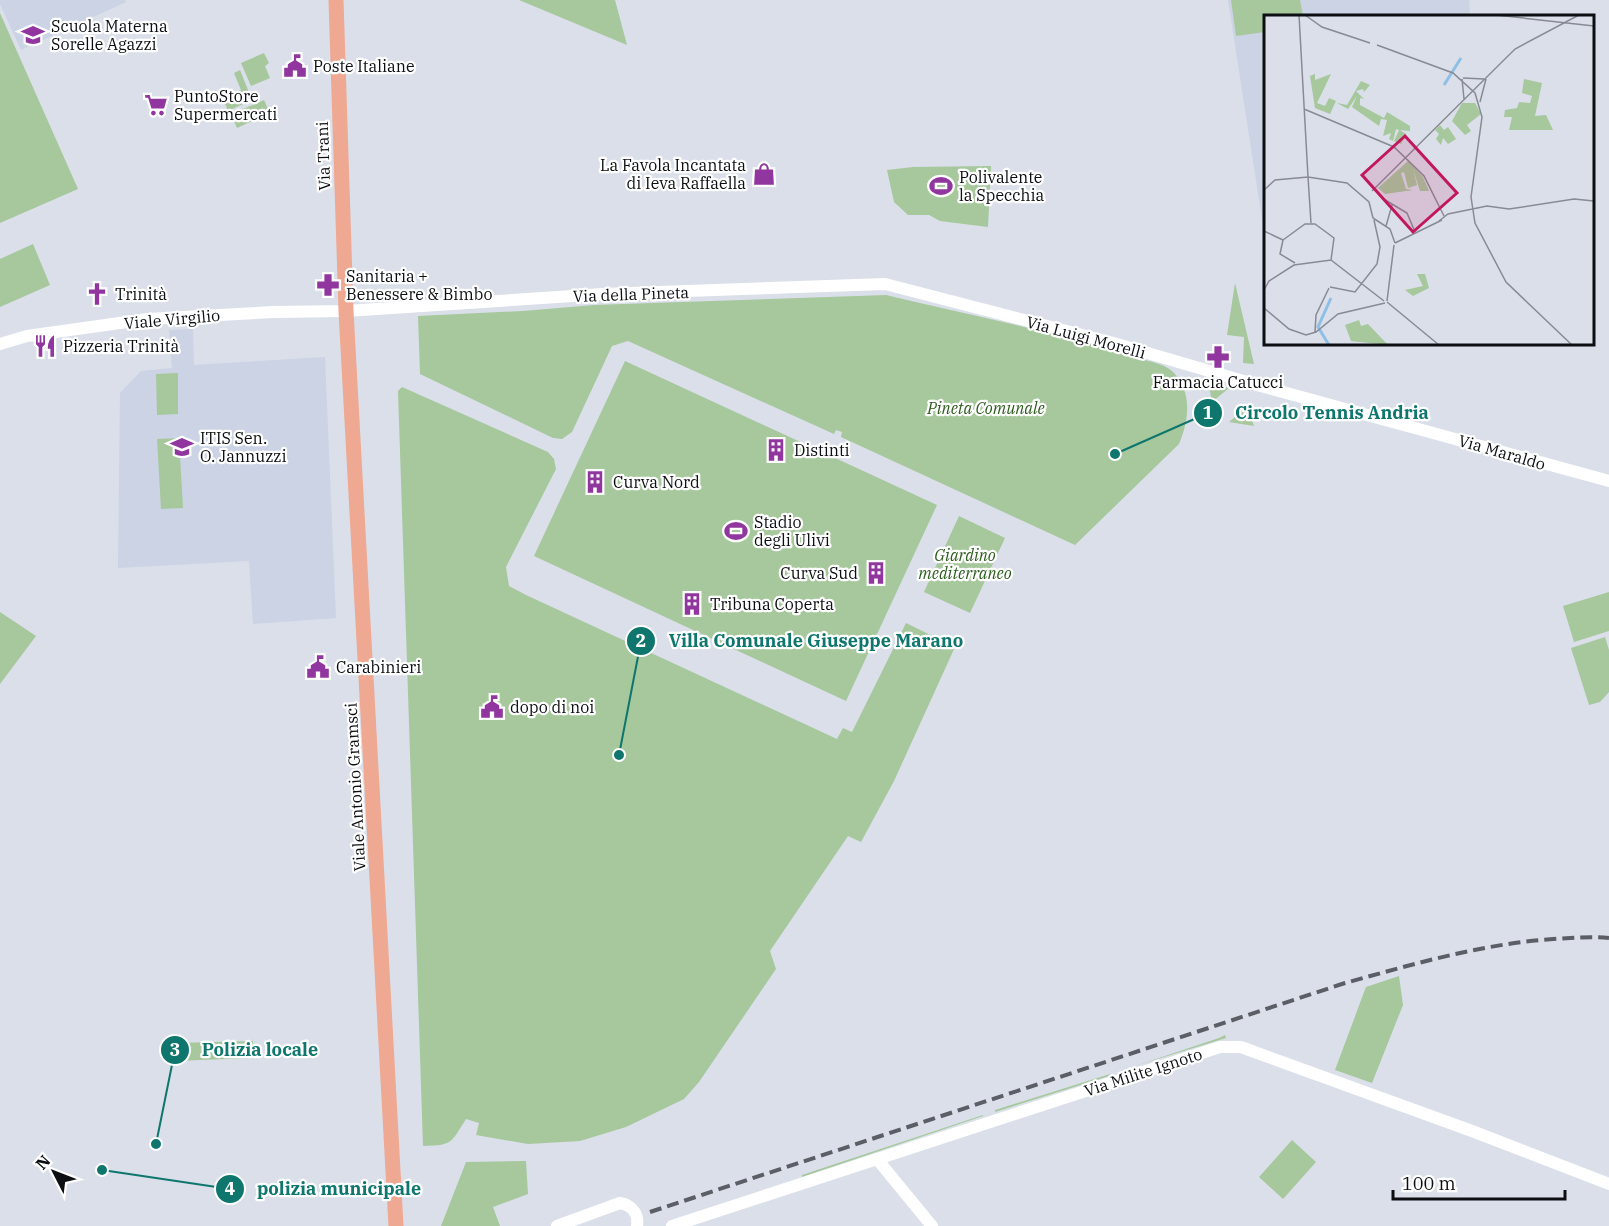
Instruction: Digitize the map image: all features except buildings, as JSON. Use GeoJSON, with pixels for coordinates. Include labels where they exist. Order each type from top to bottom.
{"type":"FeatureCollection","features":[{"type":"Feature","properties":{"kind":"main road","name":"Via Trani"},"geometry":{"type":"LineString","coordinates":[[336,0],[346,311]]}},
{"type":"Feature","properties":{"kind":"main road","name":"Viale Antonio Gramsci"},"geometry":{"type":"LineString","coordinates":[[346,311],[396,1226]]}},
{"type":"Feature","properties":{"kind":"street","name":"Via della Pineta"},"geometry":{"type":"LineString","coordinates":[[346,311],[603,294],[885,284],[915,291]]}},
{"type":"Feature","properties":{"kind":"street","name":"Via Luigi Morelli"},"geometry":{"type":"LineString","coordinates":[[915,291],[1117,344],[1257,385]]}},
{"type":"Feature","properties":{"kind":"street","name":"Viale Virgilio"},"geometry":{"type":"LineString","coordinates":[[0,344],[27,336],[148,319],[274,312],[346,311]]}},
{"type":"Feature","properties":{"kind":"street","name":"Via Maraldo"},"geometry":{"type":"LineString","coordinates":[[1257,385],[1609,481]]}},
{"type":"Feature","properties":{"kind":"street","name":"Via Milite Ignoto"},"geometry":{"type":"LineString","coordinates":[[672,1226],[1220,1047],[1241,1047],[1473,1131],[1609,1184]]}},
{"type":"Feature","properties":{"kind":"street"},"geometry":{"type":"LineString","coordinates":[[877,1159],[932,1226]]}},
{"type":"Feature","properties":{"kind":"street"},"geometry":{"type":"LineString","coordinates":[[557,1226],[617,1203],[628,1205],[636,1214],[638,1225]]}},
{"type":"Feature","properties":{"kind":"shaded area","name":"Scuola Materna Sorelle Agazzi"},"geometry":{"type":"Polygon","coordinates":[[[0,0],[125,0],[126,2],[21,50],[0,0]]]}},
{"type":"Feature","properties":{"kind":"shaded area"},"geometry":{"type":"Polygon","coordinates":[[[1228,0],[1469,0],[1470,15],[1264,15],[1264,232],[1228,0]]]}},
{"type":"Feature","properties":{"kind":"shaded area","name":"ITIS Sen. O. Jannuzzi"},"geometry":{"type":"Polygon","coordinates":[[[193,329],[194,365],[325,357],[336,618],[253,624],[249,561],[118,568],[120,393],[141,371],[172,368],[169,330],[193,329]]]}},
{"type":"Feature","properties":{"kind":"green space"},"geometry":{"type":"Polygon","coordinates":[[[519,0],[615,0],[627,45],[519,0]]]}},
{"type":"Feature","properties":{"kind":"green space"},"geometry":{"type":"Polygon","coordinates":[[[1231,0],[1300,0],[1303,15],[1264,15],[1264,32],[1236,36],[1231,0]]]}},
{"type":"Feature","properties":{"kind":"green space"},"geometry":{"type":"Polygon","coordinates":[[[0,13],[78,189],[0,223],[0,13]]]}},
{"type":"Feature","properties":{"kind":"green space"},"geometry":{"type":"Polygon","coordinates":[[[264,53],[269,63],[265,66],[270,78],[251,86],[241,63],[264,53]]]}},
{"type":"Feature","properties":{"kind":"green space"},"geometry":{"type":"Polygon","coordinates":[[[240,70],[252,100],[228,111],[223,98],[241,90],[234,73],[240,70]]]}},
{"type":"Feature","properties":{"kind":"green space"},"geometry":{"type":"Polygon","coordinates":[[[264,100],[270,113],[237,128],[231,114],[264,100]]]}},
{"type":"Feature","properties":{"kind":"green space","name":"Polivalente la Specchia"},"geometry":{"type":"Polygon","coordinates":[[[991,166],[988,227],[940,221],[929,215],[908,215],[894,202],[887,170],[913,167],[991,166]]]}},
{"type":"Feature","properties":{"kind":"green space"},"geometry":{"type":"Polygon","coordinates":[[[33,244],[50,285],[0,307],[0,259],[33,244]]]}},
{"type":"Feature","properties":{"kind":"green space"},"geometry":{"type":"Polygon","coordinates":[[[1235,283],[1254,364],[1243,363],[1244,337],[1227,335],[1235,283]]]}},
{"type":"Feature","properties":{"kind":"green space","name":"Pineta Comunale"},"geometry":{"type":"Polygon","coordinates":[[[886,295],[1073,339],[1164,366],[1179,379],[1186,397],[1187,416],[1179,444],[1075,545],[841,437],[842,432],[836,430],[834,434],[628,341],[612,346],[572,432],[562,439],[553,438],[420,374],[418,316],[594,305],[886,295]]]}},
{"type":"Feature","properties":{"kind":"green space","name":"Stadio degli Ulivi"},"geometry":{"type":"Polygon","coordinates":[[[625,361],[937,505],[846,701],[534,556],[625,361]]]}},
{"type":"Feature","properties":{"kind":"green space"},"geometry":{"type":"Polygon","coordinates":[[[178,373],[178,414],[157,415],[156,374],[178,373]]]}},
{"type":"Feature","properties":{"kind":"green space"},"geometry":{"type":"Polygon","coordinates":[[[1208,381],[1229,388],[1212,402],[1208,381]]]}},
{"type":"Feature","properties":{"kind":"green space"},"geometry":{"type":"Polygon","coordinates":[[[402,387],[548,452],[554,459],[556,469],[506,567],[509,586],[526,595],[837,739],[843,728],[852,732],[906,623],[955,647],[894,781],[861,842],[848,836],[770,951],[776,969],[699,1082],[684,1099],[626,1127],[580,1141],[528,1144],[476,1135],[479,1123],[466,1119],[450,1142],[423,1146],[398,391],[402,387]]]}},
{"type":"Feature","properties":{"kind":"green space"},"geometry":{"type":"Polygon","coordinates":[[[1247,407],[1254,426],[1229,422],[1247,407]]]}},
{"type":"Feature","properties":{"kind":"green space"},"geometry":{"type":"Polygon","coordinates":[[[179,438],[183,508],[161,509],[157,439],[179,438]]]}},
{"type":"Feature","properties":{"kind":"green space","name":"Giardino mediterraneo"},"geometry":{"type":"Polygon","coordinates":[[[959,516],[1005,538],[970,613],[924,592],[959,516]]]}},
{"type":"Feature","properties":{"kind":"green space"},"geometry":{"type":"Polygon","coordinates":[[[1609,592],[1609,631],[1574,642],[1563,606],[1609,592]]]}},
{"type":"Feature","properties":{"kind":"green space"},"geometry":{"type":"Polygon","coordinates":[[[0,612],[36,636],[0,684],[0,612]]]}},
{"type":"Feature","properties":{"kind":"green space"},"geometry":{"type":"Polygon","coordinates":[[[1605,637],[1609,650],[1609,692],[1600,702],[1589,705],[1571,648],[1605,637]]]}},
{"type":"Feature","properties":{"kind":"green space"},"geometry":{"type":"Polygon","coordinates":[[[1399,976],[1403,1005],[1372,1083],[1335,1070],[1366,987],[1399,976]]]}},
{"type":"Feature","properties":{"kind":"green space"},"geometry":{"type":"Polygon","coordinates":[[[1225,1035],[1226,1038],[1135,1066],[1219,1038],[1225,1035]]]}},
{"type":"Feature","properties":{"kind":"green space"},"geometry":{"type":"Polygon","coordinates":[[[253,1041],[253,1058],[174,1061],[174,1043],[253,1041]]]}},
{"type":"Feature","properties":{"kind":"green space"},"geometry":{"type":"Polygon","coordinates":[[[1110,1074],[1109,1076],[995,1112],[995,1110],[1110,1074]]]}},
{"type":"Feature","properties":{"kind":"green space"},"geometry":{"type":"Polygon","coordinates":[[[983,1116],[802,1177],[802,1175],[983,1116]]]}},
{"type":"Feature","properties":{"kind":"green space"},"geometry":{"type":"Polygon","coordinates":[[[1292,1140],[1316,1162],[1283,1199],[1259,1177],[1292,1140]]]}},
{"type":"Feature","properties":{"kind":"green space"},"geometry":{"type":"Polygon","coordinates":[[[526,1161],[528,1194],[493,1207],[500,1226],[441,1226],[466,1162],[526,1161]]]}},
{"type":"Feature","properties":{"kind":"railway"},"geometry":{"type":"LineString","coordinates":[[650,1212],[1345,983],[1500,945],[1553,939],[1609,938]]}},
{"type":"Feature","properties":{"kind":"place","name":"Scuola Materna Sorelle Agazzi"},"geometry":{"type":"Point","coordinates":[33,35]}},
{"type":"Feature","properties":{"kind":"place","name":"Poste Italiane"},"geometry":{"type":"Point","coordinates":[295,66]}},
{"type":"Feature","properties":{"kind":"place","name":"PuntoStore Supermercati"},"geometry":{"type":"Point","coordinates":[156,105]}},
{"type":"Feature","properties":{"kind":"place","name":"La Favola Incantata di Ieva Raffaella"},"geometry":{"type":"Point","coordinates":[764,174]}},
{"type":"Feature","properties":{"kind":"place","name":"Polivalente la Specchia"},"geometry":{"type":"Point","coordinates":[941,186]}},
{"type":"Feature","properties":{"kind":"place","name":"Sanitaria + Benessere & Bimbo"},"geometry":{"type":"Point","coordinates":[328,285]}},
{"type":"Feature","properties":{"kind":"place","name":"Trinità"},"geometry":{"type":"Point","coordinates":[97,294]}},
{"type":"Feature","properties":{"kind":"place","name":"Pizzeria Trinità"},"geometry":{"type":"Point","coordinates":[45,346]}},
{"type":"Feature","properties":{"kind":"place","name":"Farmacia Catucci"},"geometry":{"type":"Point","coordinates":[1218,357]}},
{"type":"Feature","properties":{"kind":"place","name":"ITIS Sen. O. Jannuzzi"},"geometry":{"type":"Point","coordinates":[182,447]}},
{"type":"Feature","properties":{"kind":"place","name":"Distinti"},"geometry":{"type":"Point","coordinates":[776,450]}},
{"type":"Feature","properties":{"kind":"place","name":"Circolo Tennis Andria"},"geometry":{"type":"Point","coordinates":[1115,454]}},
{"type":"Feature","properties":{"kind":"place","name":"Curva Nord"},"geometry":{"type":"Point","coordinates":[595,482]}},
{"type":"Feature","properties":{"kind":"place","name":"Stadio degli Ulivi"},"geometry":{"type":"Point","coordinates":[736,531]}},
{"type":"Feature","properties":{"kind":"place","name":"Curva Sud"},"geometry":{"type":"Point","coordinates":[876,573]}},
{"type":"Feature","properties":{"kind":"place","name":"Tribuna Coperta"},"geometry":{"type":"Point","coordinates":[692,604]}},
{"type":"Feature","properties":{"kind":"place","name":"Carabinieri"},"geometry":{"type":"Point","coordinates":[318,667]}},
{"type":"Feature","properties":{"kind":"place","name":"dopo di noi"},"geometry":{"type":"Point","coordinates":[492,707]}},
{"type":"Feature","properties":{"kind":"place","name":"Villa Comunale Giuseppe Marano"},"geometry":{"type":"Point","coordinates":[619,755]}},
{"type":"Feature","properties":{"kind":"place","name":"Polizia locale"},"geometry":{"type":"Point","coordinates":[156,1144]}},
{"type":"Feature","properties":{"kind":"place","name":"polizia municipale"},"geometry":{"type":"Point","coordinates":[102,1170]}}]}
